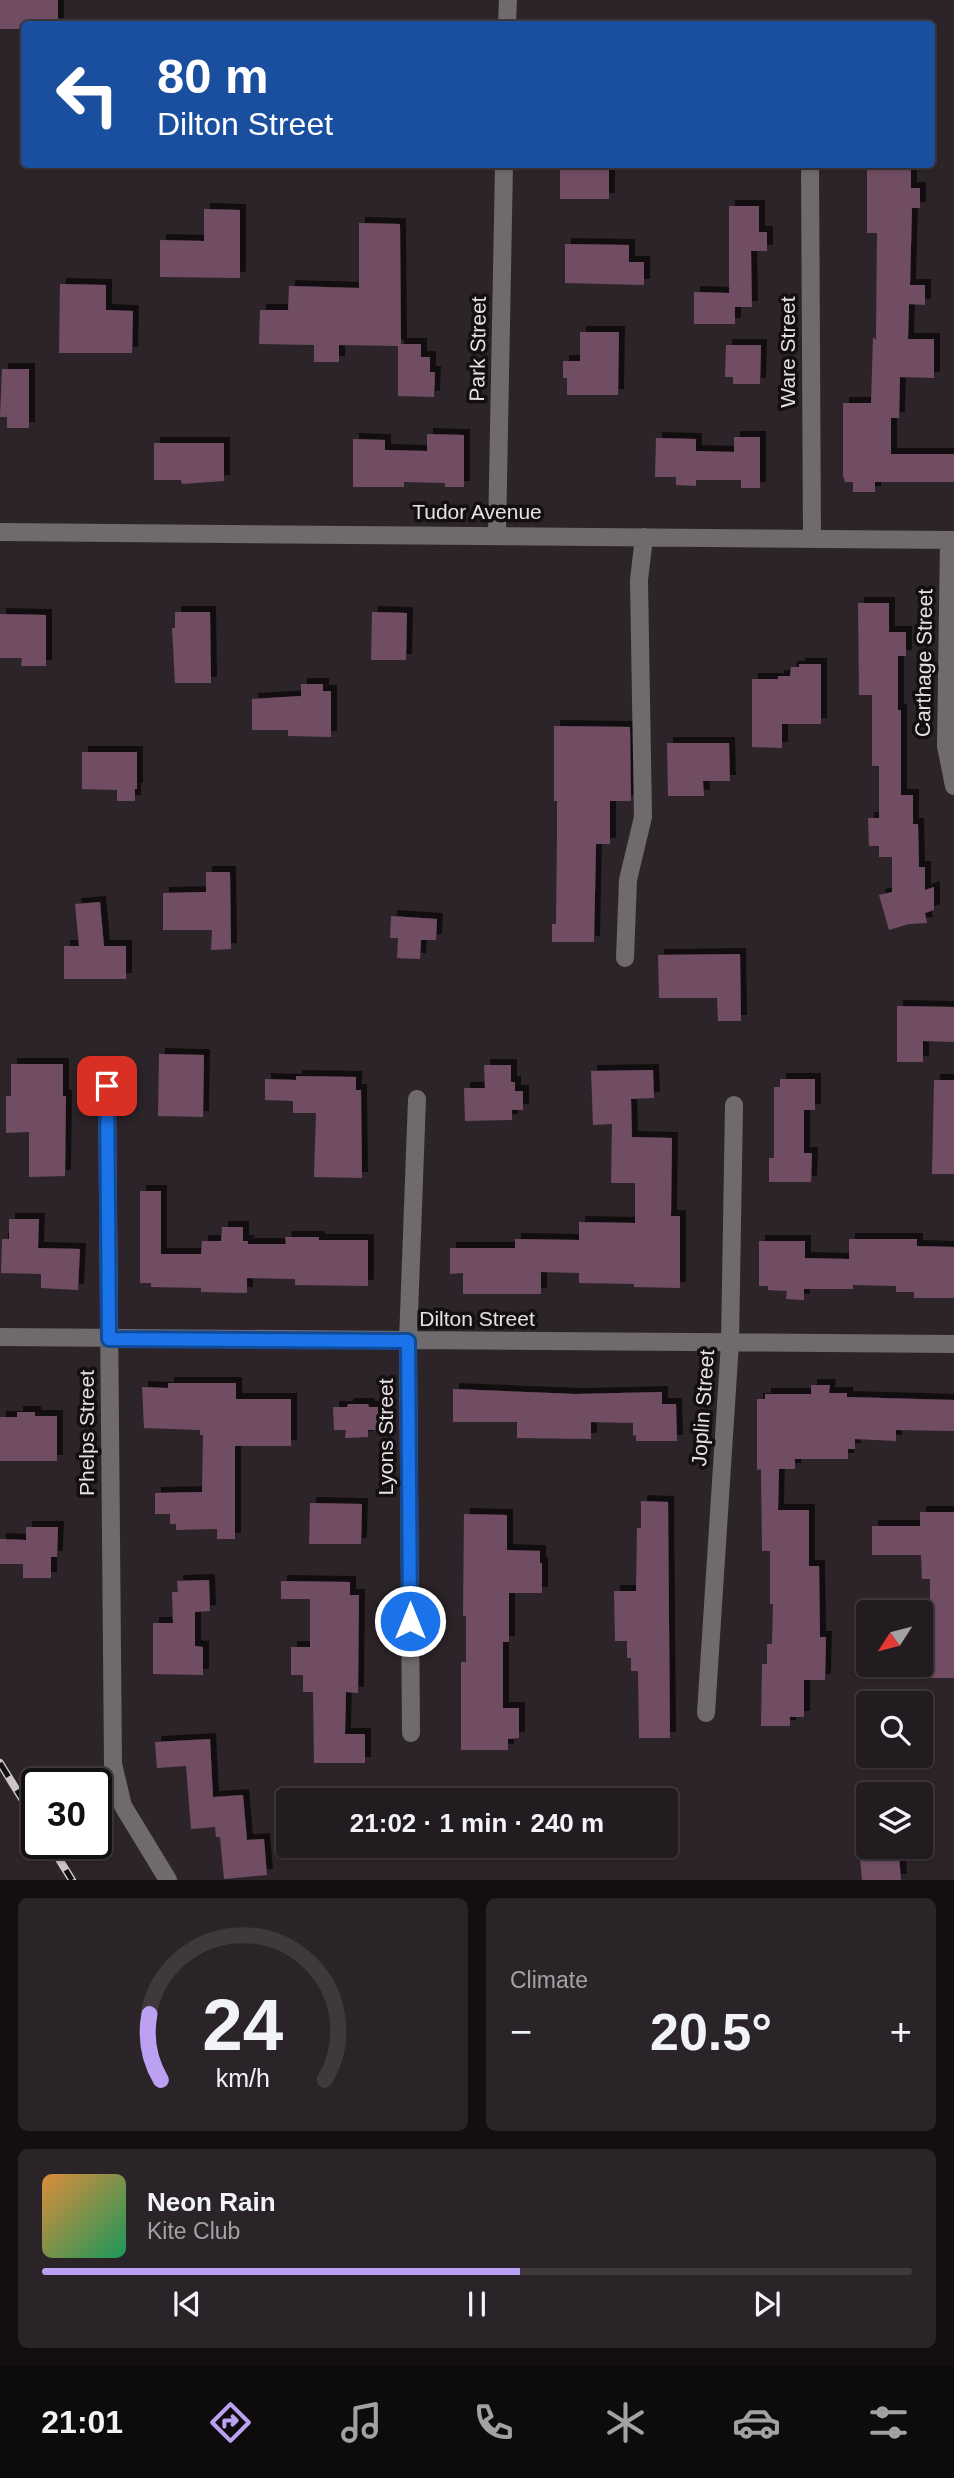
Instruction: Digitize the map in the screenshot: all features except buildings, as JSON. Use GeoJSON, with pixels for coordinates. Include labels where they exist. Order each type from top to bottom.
{"type":"FeatureCollection","features":[{"type":"Feature","properties":{"kind":"street"},"geometry":{"type":"LineString","coordinates":[[507,21],[508,0]]}},
{"type":"Feature","properties":{"kind":"street","name":"Park Street"},"geometry":{"type":"LineString","coordinates":[[497,535],[505,168]]}},
{"type":"Feature","properties":{"kind":"street","name":"Ware Street"},"geometry":{"type":"LineString","coordinates":[[810,168],[812,539]]}},
{"type":"Feature","properties":{"kind":"street","name":"Tudor Avenue"},"geometry":{"type":"LineString","coordinates":[[0,532],[951,540]]}},
{"type":"Feature","properties":{"kind":"street"},"geometry":{"type":"LineString","coordinates":[[625,958],[628,880],[643,817],[639,580],[644,537]]}},
{"type":"Feature","properties":{"kind":"street","name":"Carthage Street"},"geometry":{"type":"LineString","coordinates":[[951,540],[946,746],[954,786]]}},
{"type":"Feature","properties":{"kind":"street","name":"Phelps Street"},"geometry":{"type":"LineString","coordinates":[[107,1086],[113,1764],[123,1806],[168,1880]]}},
{"type":"Feature","properties":{"kind":"street","name":"Lyons Street"},"geometry":{"type":"LineString","coordinates":[[411,1732],[408,1341],[417,1099]]}},
{"type":"Feature","properties":{"kind":"street","name":"Joplin Street"},"geometry":{"type":"LineString","coordinates":[[706,1713],[730,1343],[734,1105]]}},
{"type":"Feature","properties":{"kind":"street","name":"Dilton Street"},"geometry":{"type":"LineString","coordinates":[[0,1338],[954,1345]]}},
{"type":"Feature","properties":{"kind":"railway"},"geometry":{"type":"LineString","coordinates":[[0,1763],[21,1797]]}},
{"type":"Feature","properties":{"kind":"railway"},"geometry":{"type":"LineString","coordinates":[[59,1859],[72,1880]]}},
{"type":"Feature","properties":{"kind":"route"},"geometry":{"type":"LineString","coordinates":[[107,1086],[109,1339],[408,1341],[410,1621]]}}]}
